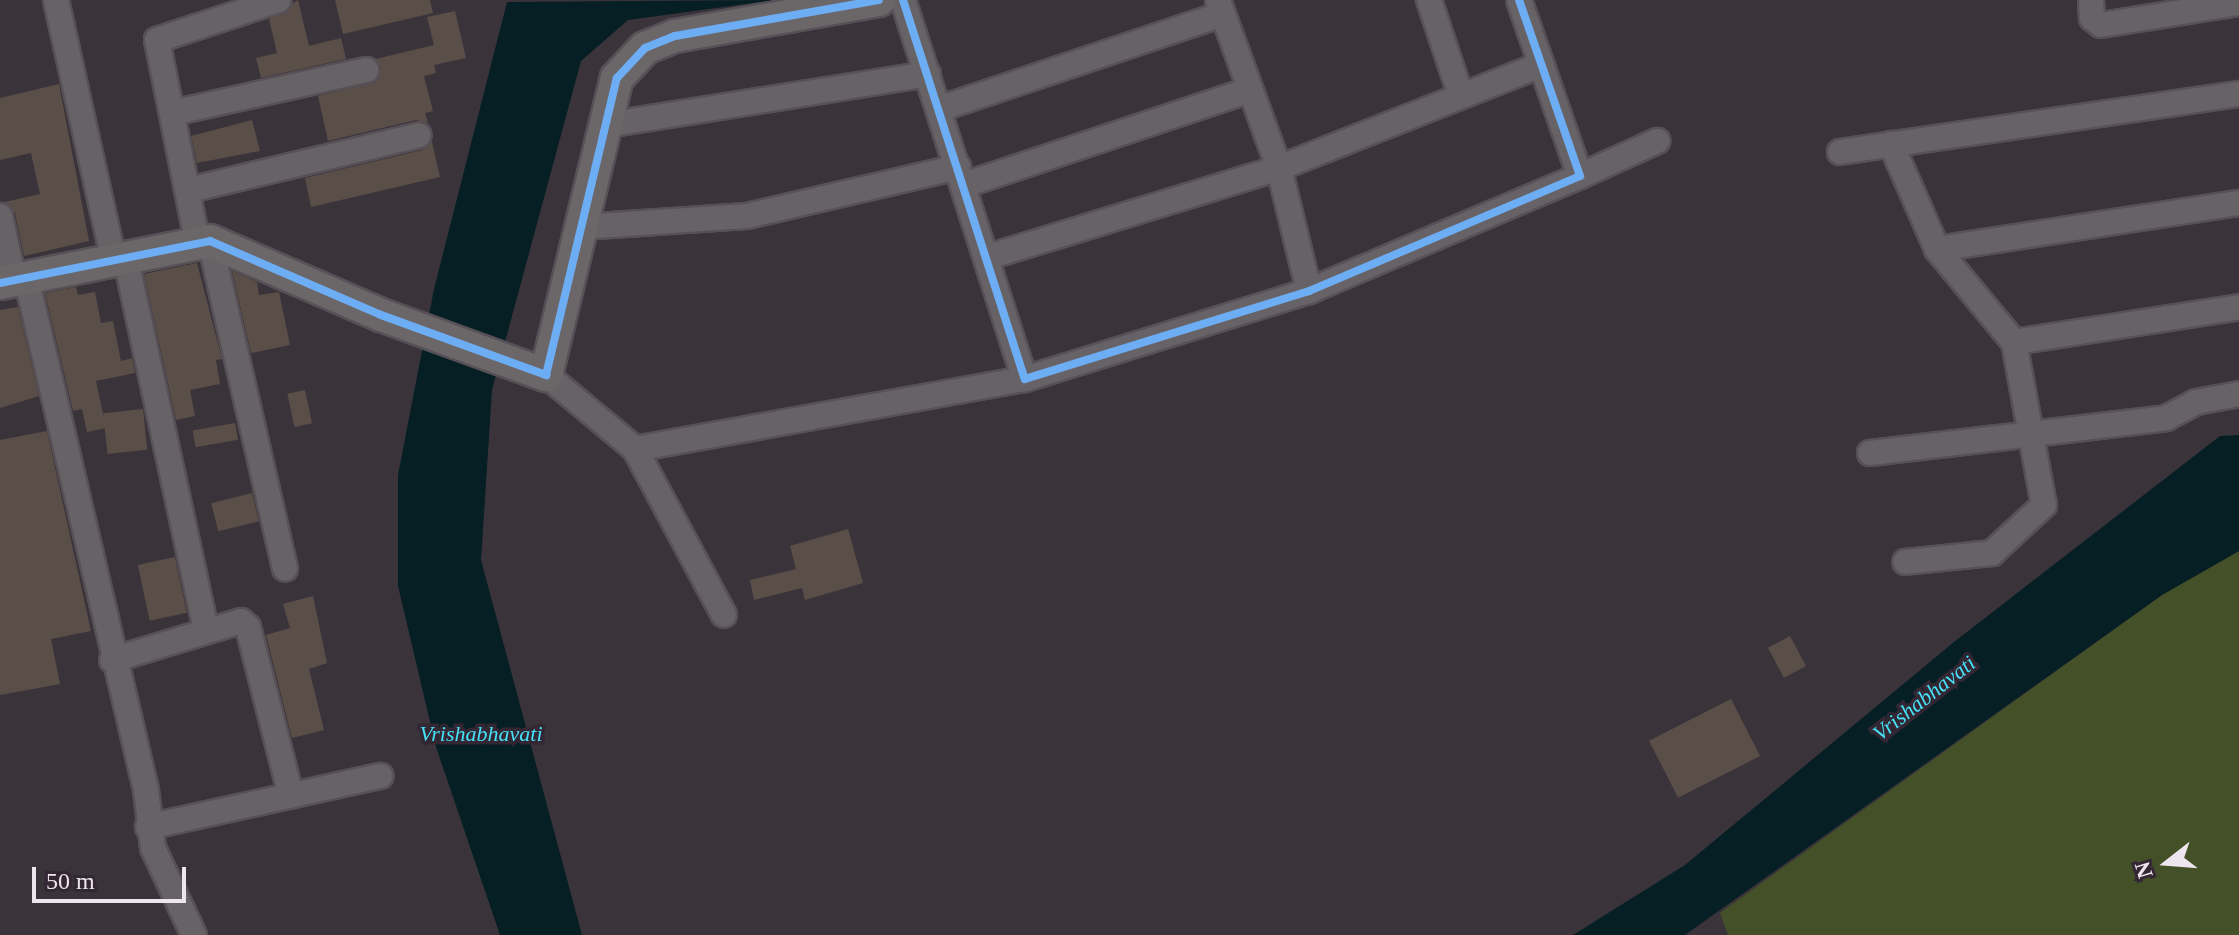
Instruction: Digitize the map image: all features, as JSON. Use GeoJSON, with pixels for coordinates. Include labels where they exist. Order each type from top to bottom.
{"type":"FeatureCollection","features":[{"type":"Feature","properties":{"kind":"street"},"geometry":{"type":"LineString","coordinates":[[56,0],[206,629]]}},
{"type":"Feature","properties":{"kind":"street"},"geometry":{"type":"LineString","coordinates":[[279,0],[157,40],[189,190],[285,569]]}},
{"type":"Feature","properties":{"kind":"street"},"geometry":{"type":"LineString","coordinates":[[541,373],[582,227],[617,78],[645,48],[675,36],[879,0]]}},
{"type":"Feature","properties":{"kind":"street"},"geometry":{"type":"LineString","coordinates":[[903,0],[1025,379]]}},
{"type":"Feature","properties":{"kind":"street"},"geometry":{"type":"LineString","coordinates":[[1429,0],[1461,96]]}},
{"type":"Feature","properties":{"kind":"street"},"geometry":{"type":"LineString","coordinates":[[1519,0],[1580,176]]}},
{"type":"Feature","properties":{"kind":"street"},"geometry":{"type":"LineString","coordinates":[[2091,0],[2092,18],[2101,25],[2239,3]]}},
{"type":"Feature","properties":{"kind":"street"},"geometry":{"type":"LineString","coordinates":[[939,109],[1220,7],[1279,168],[1309,291]]}},
{"type":"Feature","properties":{"kind":"street"},"geometry":{"type":"LineString","coordinates":[[988,257],[1279,168],[1541,65]]}},
{"type":"Feature","properties":{"kind":"street"},"geometry":{"type":"LineString","coordinates":[[172,113],[366,70]]}},
{"type":"Feature","properties":{"kind":"street"},"geometry":{"type":"LineString","coordinates":[[606,125],[928,74]]}},
{"type":"Feature","properties":{"kind":"street"},"geometry":{"type":"LineString","coordinates":[[582,227],[747,216],[961,176],[1250,90]]}},
{"type":"Feature","properties":{"kind":"street"},"geometry":{"type":"LineString","coordinates":[[1840,152],[2239,94]]}},
{"type":"Feature","properties":{"kind":"street"},"geometry":{"type":"LineString","coordinates":[[189,190],[419,135]]}},
{"type":"Feature","properties":{"kind":"street"},"geometry":{"type":"LineString","coordinates":[[635,449],[1025,379],[1309,291],[1657,141]]}},
{"type":"Feature","properties":{"kind":"street"},"geometry":{"type":"LineString","coordinates":[[1891,144],[1937,249],[2014,342],[2044,505],[1992,553],[1905,562]]}},
{"type":"Feature","properties":{"kind":"street"},"geometry":{"type":"LineString","coordinates":[[1937,249],[2239,203]]}},
{"type":"Feature","properties":{"kind":"street"},"geometry":{"type":"LineString","coordinates":[[0,216],[13,280],[146,790],[148,827],[194,935]]}},
{"type":"Feature","properties":{"kind":"street"},"geometry":{"type":"LineString","coordinates":[[13,280],[203,240],[381,315],[541,373],[635,449],[724,615]]}},
{"type":"Feature","properties":{"kind":"street"},"geometry":{"type":"LineString","coordinates":[[2014,342],[2239,307]]}},
{"type":"Feature","properties":{"kind":"street"},"geometry":{"type":"LineString","coordinates":[[1870,453],[2166,418],[2196,402],[2239,394]]}},
{"type":"Feature","properties":{"kind":"street"},"geometry":{"type":"LineString","coordinates":[[112,660],[233,621],[248,627],[291,796]]}},
{"type":"Feature","properties":{"kind":"street"},"geometry":{"type":"LineString","coordinates":[[148,827],[380,776]]}},
{"type":"Feature","properties":{"kind":"green space"},"geometry":{"type":"Polygon","coordinates":[[[2239,551],[2239,935],[1728,935],[1720,913],[2162,595],[2239,551]]]}},
{"type":"Feature","properties":{"kind":"water","name":"Vrishabhavati"},"geometry":{"type":"Polygon","coordinates":[[[776,0],[628,20],[581,61],[492,390],[481,560],[582,935],[500,935],[436,747],[398,586],[398,475],[434,289],[507,2],[776,0]]]}},
{"type":"Feature","properties":{"kind":"water","name":"Vrishabhavati"},"geometry":{"type":"Polygon","coordinates":[[[2239,435],[2239,551],[2162,595],[1685,935],[1573,935],[1685,865],[1954,642],[2220,436],[2239,435]]]}},
{"type":"Feature","properties":{"kind":"building"},"geometry":{"type":"Polygon","coordinates":[[[298,0],[309,46],[341,38],[346,59],[261,78],[256,58],[277,53],[269,19],[298,0]]]}},
{"type":"Feature","properties":{"kind":"building"},"geometry":{"type":"Polygon","coordinates":[[[335,0],[430,0],[433,13],[343,34],[335,0]]]}},
{"type":"Feature","properties":{"kind":"building"},"geometry":{"type":"Polygon","coordinates":[[[455,11],[466,58],[434,65],[436,73],[424,76],[433,111],[425,113],[428,123],[416,120],[328,141],[318,96],[376,82],[381,68],[376,59],[434,45],[427,17],[455,11]]]}},
{"type":"Feature","properties":{"kind":"building"},"geometry":{"type":"Polygon","coordinates":[[[59,84],[89,241],[24,256],[15,213],[5,202],[40,194],[31,153],[0,160],[0,98],[59,84]]]}},
{"type":"Feature","properties":{"kind":"building"},"geometry":{"type":"Polygon","coordinates":[[[252,120],[260,151],[197,163],[191,136],[252,120]]]}},
{"type":"Feature","properties":{"kind":"building"},"geometry":{"type":"Polygon","coordinates":[[[432,142],[440,177],[311,207],[305,178],[422,150],[432,142]]]}},
{"type":"Feature","properties":{"kind":"building"},"geometry":{"type":"Polygon","coordinates":[[[197,263],[222,359],[216,360],[220,384],[190,390],[195,416],[176,420],[144,274],[197,263]]]}},
{"type":"Feature","properties":{"kind":"building"},"geometry":{"type":"Polygon","coordinates":[[[232,271],[257,282],[259,295],[279,292],[290,345],[251,353],[232,271]]]}},
{"type":"Feature","properties":{"kind":"building"},"geometry":{"type":"Polygon","coordinates":[[[76,287],[78,295],[95,292],[101,323],[113,321],[121,361],[132,358],[135,373],[96,381],[106,428],[87,432],[82,409],[73,411],[45,293],[76,287]]]}},
{"type":"Feature","properties":{"kind":"building"},"geometry":{"type":"Polygon","coordinates":[[[18,307],[39,396],[0,408],[0,310],[18,307]]]}},
{"type":"Feature","properties":{"kind":"building"},"geometry":{"type":"Polygon","coordinates":[[[305,390],[312,423],[294,427],[287,394],[305,390]]]}},
{"type":"Feature","properties":{"kind":"building"},"geometry":{"type":"Polygon","coordinates":[[[143,409],[147,450],[108,454],[103,413],[143,409]]]}},
{"type":"Feature","properties":{"kind":"building"},"geometry":{"type":"Polygon","coordinates":[[[235,423],[238,440],[196,447],[193,430],[235,423]]]}},
{"type":"Feature","properties":{"kind":"building"},"geometry":{"type":"Polygon","coordinates":[[[47,431],[91,631],[51,639],[60,684],[0,695],[0,440],[47,431]]]}},
{"type":"Feature","properties":{"kind":"building"},"geometry":{"type":"Polygon","coordinates":[[[252,493],[259,521],[218,531],[211,503],[252,493]]]}},
{"type":"Feature","properties":{"kind":"building"},"geometry":{"type":"Polygon","coordinates":[[[848,529],[863,583],[805,600],[802,588],[754,600],[750,580],[796,569],[790,546],[848,529]]]}},
{"type":"Feature","properties":{"kind":"building"},"geometry":{"type":"Polygon","coordinates":[[[175,557],[187,613],[150,621],[138,565],[175,557]]]}},
{"type":"Feature","properties":{"kind":"building"},"geometry":{"type":"Polygon","coordinates":[[[313,596],[327,663],[309,669],[324,730],[292,738],[266,635],[290,628],[283,604],[313,596]]]}},
{"type":"Feature","properties":{"kind":"building"},"geometry":{"type":"Polygon","coordinates":[[[1790,636],[1806,666],[1784,678],[1768,648],[1790,636]]]}},
{"type":"Feature","properties":{"kind":"building"},"geometry":{"type":"Polygon","coordinates":[[[1731,699],[1760,756],[1678,798],[1649,741],[1731,699]]]}},
{"type":"Feature","properties":{"kind":"cycle path"},"geometry":{"type":"LineString","coordinates":[[0,283],[210,241],[381,315],[546,375],[617,78],[645,48],[675,36],[879,0]]}},
{"type":"Feature","properties":{"kind":"cycle path"},"geometry":{"type":"LineString","coordinates":[[903,0],[1025,379],[1309,291],[1580,176],[1519,0]]}}]}
